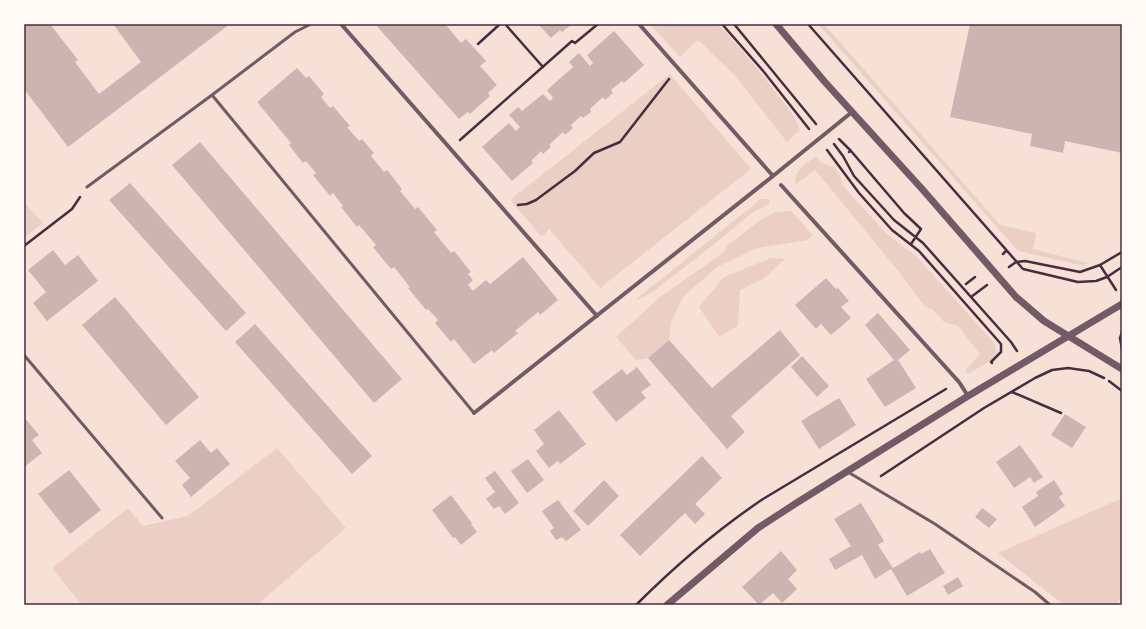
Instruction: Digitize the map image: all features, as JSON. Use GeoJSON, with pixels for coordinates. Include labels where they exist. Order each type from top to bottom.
{"type":"FeatureCollection","features":[{"type":"Feature","properties":{"kind":"street"},"geometry":{"type":"LineString","coordinates":[[342,24],[597,316]]}},
{"type":"Feature","properties":{"kind":"street"},"geometry":{"type":"LineString","coordinates":[[639,24],[773,176]]}},
{"type":"Feature","properties":{"kind":"street"},"geometry":{"type":"LineString","coordinates":[[776,24],[1016,297],[1044,321],[1122,369]]}},
{"type":"Feature","properties":{"kind":"street"},"geometry":{"type":"LineString","coordinates":[[474,413],[852,112]]}},
{"type":"Feature","properties":{"kind":"street"},"geometry":{"type":"LineString","coordinates":[[781,185],[958,382],[968,396]]}},
{"type":"Feature","properties":{"kind":"street"},"geometry":{"type":"LineString","coordinates":[[667,605],[758,528],[968,396],[1122,304]]}},
{"type":"Feature","properties":{"kind":"lane"},"geometry":{"type":"LineString","coordinates":[[86,187],[295,32],[311,24]]}},
{"type":"Feature","properties":{"kind":"lane"},"geometry":{"type":"LineString","coordinates":[[212,95],[474,413]]}},
{"type":"Feature","properties":{"kind":"lane"},"geometry":{"type":"LineString","coordinates":[[24,355],[162,518]]}},
{"type":"Feature","properties":{"kind":"lane"},"geometry":{"type":"LineString","coordinates":[[847,472],[935,524],[1035,592],[1050,605]]}},
{"type":"Feature","properties":{"kind":"path"},"geometry":{"type":"LineString","coordinates":[[492,24],[495,28]]}},
{"type":"Feature","properties":{"kind":"path"},"geometry":{"type":"LineString","coordinates":[[478,44],[500,24]]}},
{"type":"Feature","properties":{"kind":"path"},"geometry":{"type":"LineString","coordinates":[[505,24],[543,67]]}},
{"type":"Feature","properties":{"kind":"path"},"geometry":{"type":"LineString","coordinates":[[465,135],[572,41],[575,43],[598,24]]}},
{"type":"Feature","properties":{"kind":"path"},"geometry":{"type":"LineString","coordinates":[[722,24],[764,72],[859,193],[892,230],[919,251],[1001,344],[1001,352],[991,362],[996,368]]}},
{"type":"Feature","properties":{"kind":"path"},"geometry":{"type":"LineString","coordinates":[[734,24],[843,156],[854,176],[894,220],[922,243],[1011,342]]}},
{"type":"Feature","properties":{"kind":"path"},"geometry":{"type":"LineString","coordinates":[[808,24],[1023,269],[1078,282],[1096,281],[1107,277],[1122,267]]}},
{"type":"Feature","properties":{"kind":"path"},"geometry":{"type":"LineString","coordinates":[[501,207],[527,204],[536,200],[575,171],[594,153],[620,142],[678,68]]}},
{"type":"Feature","properties":{"kind":"path"},"geometry":{"type":"LineString","coordinates":[[851,151],[904,213],[921,229],[911,244]]}},
{"type":"Feature","properties":{"kind":"path"},"geometry":{"type":"LineString","coordinates":[[24,246],[72,209],[86,187]]}},
{"type":"Feature","properties":{"kind":"path"},"geometry":{"type":"LineString","coordinates":[[1003,254],[1006,251]]}},
{"type":"Feature","properties":{"kind":"path"},"geometry":{"type":"LineString","coordinates":[[1012,265],[1016,262],[1025,261],[1080,272],[1100,265],[1122,252]]}},
{"type":"Feature","properties":{"kind":"path"},"geometry":{"type":"LineString","coordinates":[[1100,265],[1115,289]]}},
{"type":"Feature","properties":{"kind":"path"},"geometry":{"type":"LineString","coordinates":[[966,284],[975,277]]}},
{"type":"Feature","properties":{"kind":"path"},"geometry":{"type":"LineString","coordinates":[[971,297],[984,288]]}},
{"type":"Feature","properties":{"kind":"path"},"geometry":{"type":"LineString","coordinates":[[956,293],[959,290]]}},
{"type":"Feature","properties":{"kind":"path"},"geometry":{"type":"LineString","coordinates":[[1122,332],[1120,338],[1122,349]]}},
{"type":"Feature","properties":{"kind":"path"},"geometry":{"type":"LineString","coordinates":[[864,482],[881,476],[1012,392],[1052,370],[1068,368],[1089,371],[1105,378],[1122,391]]}},
{"type":"Feature","properties":{"kind":"path"},"geometry":{"type":"LineString","coordinates":[[1012,392],[1061,413]]}},
{"type":"Feature","properties":{"kind":"shaded area"},"geometry":{"type":"Polygon","coordinates":[[[650,24],[718,24],[749,58],[784,102],[800,130],[787,142],[736,77],[698,40],[680,57],[650,24]]]}},
{"type":"Feature","properties":{"kind":"shaded area"},"geometry":{"type":"Polygon","coordinates":[[[818,24],[824,24],[1000,225],[1036,233],[1033,249],[1088,263],[1083,265],[1075,264],[1018,251],[818,24]]]}},
{"type":"Feature","properties":{"kind":"shaded area"},"geometry":{"type":"Polygon","coordinates":[[[670,74],[751,169],[600,288],[549,229],[542,237],[510,200],[670,74]]]}},
{"type":"Feature","properties":{"kind":"shaded area"},"geometry":{"type":"Polygon","coordinates":[[[816,156],[821,163],[834,167],[840,175],[842,184],[854,198],[887,234],[917,257],[995,344],[996,355],[987,363],[968,374],[965,371],[980,354],[958,326],[944,322],[932,309],[925,307],[900,273],[815,170],[795,185],[795,179],[801,168],[816,156]]]}},
{"type":"Feature","properties":{"kind":"shaded area"},"geometry":{"type":"Polygon","coordinates":[[[761,199],[769,199],[769,204],[753,212],[654,291],[635,300],[761,199]]]}},
{"type":"Feature","properties":{"kind":"shaded area"},"geometry":{"type":"Polygon","coordinates":[[[24,202],[43,223],[24,238],[24,202]]]}},
{"type":"Feature","properties":{"kind":"shaded area"},"geometry":{"type":"Polygon","coordinates":[[[791,211],[813,235],[808,240],[757,248],[717,267],[683,297],[671,322],[669,340],[648,358],[636,360],[616,337],[660,297],[724,252],[727,246],[760,220],[776,212],[791,211]]]}},
{"type":"Feature","properties":{"kind":"shaded area"},"geometry":{"type":"Polygon","coordinates":[[[771,258],[785,259],[763,279],[740,290],[738,326],[719,337],[699,307],[724,277],[771,258]]]}},
{"type":"Feature","properties":{"kind":"shaded area"},"geometry":{"type":"Polygon","coordinates":[[[277,448],[346,528],[257,605],[82,605],[52,568],[128,508],[143,526],[188,516],[277,448]]]}},
{"type":"Feature","properties":{"kind":"shaded area"},"geometry":{"type":"Polygon","coordinates":[[[1122,498],[1122,597],[1116,605],[1064,605],[998,553],[1122,498]]]}},
{"type":"Feature","properties":{"kind":"building"},"geometry":{"type":"Polygon","coordinates":[[[24,24],[50,24],[78,60],[75,62],[99,94],[141,62],[113,24],[230,24],[68,147],[24,89],[24,24]]]}},
{"type":"Feature","properties":{"kind":"building"},"geometry":{"type":"Polygon","coordinates":[[[375,24],[445,24],[461,43],[466,39],[486,61],[480,66],[497,85],[488,93],[490,96],[470,114],[468,112],[459,119],[375,24]]]}},
{"type":"Feature","properties":{"kind":"building"},"geometry":{"type":"Polygon","coordinates":[[[538,24],[572,24],[562,32],[560,30],[551,38],[538,24]]]}},
{"type":"Feature","properties":{"kind":"building"},"geometry":{"type":"Polygon","coordinates":[[[970,24],[1122,25],[1122,153],[1065,141],[1063,153],[1030,146],[1032,134],[950,117],[970,24]]]}},
{"type":"Feature","properties":{"kind":"building"},"geometry":{"type":"Polygon","coordinates":[[[614,31],[644,65],[624,83],[622,81],[611,90],[613,93],[605,100],[603,97],[590,109],[591,112],[583,118],[581,116],[571,125],[573,128],[565,135],[563,132],[549,145],[551,147],[543,154],[541,151],[531,161],[533,163],[512,181],[482,147],[509,123],[516,131],[520,127],[509,115],[518,107],[522,111],[543,94],[550,101],[553,98],[547,90],[573,67],[569,62],[579,53],[590,66],[593,63],[587,55],[614,31]]]}},
{"type":"Feature","properties":{"kind":"building"},"geometry":{"type":"Polygon","coordinates":[[[297,68],[306,78],[309,76],[324,94],[321,97],[330,108],[333,106],[350,126],[347,127],[359,141],[362,139],[374,153],[371,156],[384,172],[387,170],[402,189],[400,191],[415,209],[418,207],[437,230],[434,232],[451,253],[454,251],[471,272],[468,274],[473,280],[468,285],[473,291],[486,280],[490,284],[523,257],[558,300],[540,315],[538,312],[515,331],[518,333],[494,353],[492,350],[474,364],[454,339],[451,342],[435,323],[438,320],[428,309],[426,310],[408,288],[410,287],[394,267],[391,269],[373,247],[376,245],[359,225],[357,227],[341,207],[343,206],[333,193],[330,196],[313,175],[316,173],[306,161],[303,163],[289,145],[291,143],[257,102],[297,68]]]}},
{"type":"Feature","properties":{"kind":"building"},"geometry":{"type":"Polygon","coordinates":[[[200,142],[402,379],[374,403],[172,165],[200,142]]]}},
{"type":"Feature","properties":{"kind":"building"},"geometry":{"type":"Polygon","coordinates":[[[130,183],[246,313],[226,331],[109,200],[130,183]]]}},
{"type":"Feature","properties":{"kind":"building"},"geometry":{"type":"Polygon","coordinates":[[[53,250],[65,265],[78,255],[98,281],[47,321],[33,303],[46,292],[28,270],[53,250]]]}},
{"type":"Feature","properties":{"kind":"building"},"geometry":{"type":"Polygon","coordinates":[[[826,278],[836,289],[838,288],[849,301],[841,307],[851,318],[831,335],[821,324],[816,329],[795,305],[826,278]]]}},
{"type":"Feature","properties":{"kind":"building"},"geometry":{"type":"Polygon","coordinates":[[[115,297],[199,397],[166,425],[82,325],[115,297]]]}},
{"type":"Feature","properties":{"kind":"building"},"geometry":{"type":"Polygon","coordinates":[[[878,313],[910,350],[898,360],[916,388],[885,407],[866,379],[894,360],[865,325],[878,313]]]}},
{"type":"Feature","properties":{"kind":"building"},"geometry":{"type":"Polygon","coordinates":[[[255,324],[372,456],[352,474],[235,342],[255,324]]]}},
{"type":"Feature","properties":{"kind":"building"},"geometry":{"type":"Polygon","coordinates":[[[780,330],[800,355],[731,416],[745,432],[727,449],[648,358],[669,340],[712,388],[780,330]]]}},
{"type":"Feature","properties":{"kind":"building"},"geometry":{"type":"Polygon","coordinates":[[[802,356],[829,386],[817,397],[791,367],[802,356]]]}},
{"type":"Feature","properties":{"kind":"building"},"geometry":{"type":"Polygon","coordinates":[[[637,367],[651,385],[641,392],[646,398],[616,422],[592,392],[622,369],[627,375],[637,367]]]}},
{"type":"Feature","properties":{"kind":"building"},"geometry":{"type":"Polygon","coordinates":[[[839,398],[856,425],[819,449],[801,421],[839,398]]]}},
{"type":"Feature","properties":{"kind":"building"},"geometry":{"type":"Polygon","coordinates":[[[559,410],[586,444],[560,464],[558,461],[549,468],[536,451],[544,444],[534,430],[559,410]]]}},
{"type":"Feature","properties":{"kind":"building"},"geometry":{"type":"Polygon","coordinates":[[[1065,414],[1086,427],[1072,448],[1051,435],[1065,414]]]}},
{"type":"Feature","properties":{"kind":"building"},"geometry":{"type":"Polygon","coordinates":[[[24,417],[39,435],[32,440],[42,453],[24,467],[24,417]]]}},
{"type":"Feature","properties":{"kind":"building"},"geometry":{"type":"Polygon","coordinates":[[[200,440],[211,453],[217,448],[230,464],[191,497],[182,485],[190,478],[175,461],[200,440]]]}},
{"type":"Feature","properties":{"kind":"building"},"geometry":{"type":"Polygon","coordinates":[[[1020,445],[1043,477],[1034,483],[1030,477],[1014,488],[996,462],[1020,445]]]}},
{"type":"Feature","properties":{"kind":"building"},"geometry":{"type":"Polygon","coordinates":[[[702,456],[722,478],[695,504],[705,514],[695,524],[685,513],[640,556],[620,535],[702,456]]]}},
{"type":"Feature","properties":{"kind":"building"},"geometry":{"type":"Polygon","coordinates":[[[528,459],[544,480],[527,493],[511,471],[528,459]]]}},
{"type":"Feature","properties":{"kind":"building"},"geometry":{"type":"Polygon","coordinates":[[[69,470],[101,510],[70,534],[38,494],[69,470]]]}},
{"type":"Feature","properties":{"kind":"building"},"geometry":{"type":"Polygon","coordinates":[[[495,471],[519,503],[505,514],[499,506],[494,509],[486,499],[495,492],[485,478],[495,471]]]}},
{"type":"Feature","properties":{"kind":"building"},"geometry":{"type":"Polygon","coordinates":[[[604,480],[619,496],[588,526],[573,511],[604,480]]]}},
{"type":"Feature","properties":{"kind":"building"},"geometry":{"type":"Polygon","coordinates":[[[1054,480],[1063,494],[1059,497],[1065,506],[1035,527],[1022,507],[1038,496],[1036,492],[1054,480]]]}},
{"type":"Feature","properties":{"kind":"building"},"geometry":{"type":"Polygon","coordinates":[[[451,495],[477,532],[461,545],[455,537],[453,538],[432,510],[451,495]]]}},
{"type":"Feature","properties":{"kind":"building"},"geometry":{"type":"Polygon","coordinates":[[[558,500],[581,530],[566,541],[562,537],[556,540],[550,531],[554,528],[542,511],[558,500]]]}},
{"type":"Feature","properties":{"kind":"building"},"geometry":{"type":"Polygon","coordinates":[[[861,503],[884,541],[878,545],[893,568],[920,552],[921,554],[930,549],[945,573],[907,596],[891,569],[875,579],[862,555],[835,570],[829,559],[851,546],[834,519],[861,503]]]}},
{"type":"Feature","properties":{"kind":"building"},"geometry":{"type":"Polygon","coordinates":[[[982,508],[997,519],[989,528],[975,517],[982,508]]]}},
{"type":"Feature","properties":{"kind":"building"},"geometry":{"type":"Polygon","coordinates":[[[781,551],[797,570],[788,579],[797,589],[782,603],[773,593],[759,605],[742,587],[781,551]]]}},
{"type":"Feature","properties":{"kind":"building"},"geometry":{"type":"Polygon","coordinates":[[[958,577],[963,586],[948,595],[943,586],[958,577]]]}}]}
